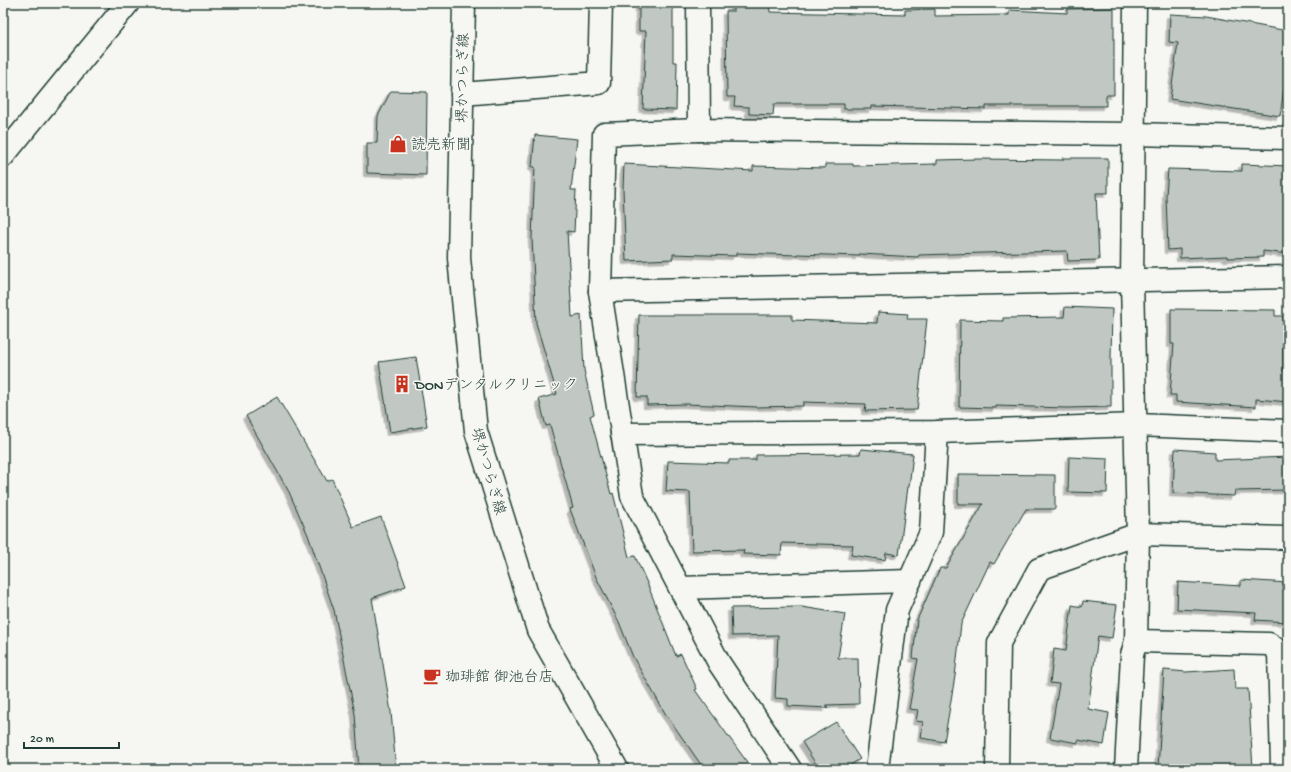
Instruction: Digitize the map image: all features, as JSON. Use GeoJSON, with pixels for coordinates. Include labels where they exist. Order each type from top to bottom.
{"type":"FeatureCollection","features":[{"type":"Feature","properties":{"kind":"street"},"geometry":{"type":"LineString","coordinates":[[3,156],[128,3]]}},
{"type":"Feature","properties":{"kind":"street","name":"堺かつらぎ線"},"geometry":{"type":"LineString","coordinates":[[464,3],[459,258],[476,431],[538,630],[617,769]]}},
{"type":"Feature","properties":{"kind":"street"},"geometry":{"type":"LineString","coordinates":[[462,94],[599,83],[601,3]]}},
{"type":"Feature","properties":{"kind":"street"},"geometry":{"type":"LineString","coordinates":[[698,3],[698,130]]}},
{"type":"Feature","properties":{"kind":"street"},"geometry":{"type":"LineString","coordinates":[[1126,769],[1132,655],[1136,641],[1138,534],[1132,281],[1135,3]]}},
{"type":"Feature","properties":{"kind":"street"},"geometry":{"type":"LineString","coordinates":[[790,769],[719,663],[632,496],[600,291],[604,134],[698,130],[1134,134],[1288,138]]}},
{"type":"Feature","properties":{"kind":"street"},"geometry":{"type":"LineString","coordinates":[[600,291],[1288,277]]}},
{"type":"Feature","properties":{"kind":"street"},"geometry":{"type":"LineString","coordinates":[[622,434],[938,432],[1136,425],[1288,431]]}},
{"type":"Feature","properties":{"kind":"street"},"geometry":{"type":"LineString","coordinates":[[877,769],[898,610],[931,532],[938,432]]}},
{"type":"Feature","properties":{"kind":"street"},"geometry":{"type":"LineString","coordinates":[[997,769],[999,643],[1039,569],[1138,534],[1288,538]]}},
{"type":"Feature","properties":{"kind":"street"},"geometry":{"type":"LineString","coordinates":[[680,588],[910,581]]}},
{"type":"Feature","properties":{"kind":"street"},"geometry":{"type":"LineString","coordinates":[[1136,641],[1269,644],[1279,651],[1282,766],[1288,766]]}},
{"type":"Feature","properties":{"kind":"building"},"geometry":{"type":"Polygon","coordinates":[[[639,3],[673,3],[673,62],[677,62],[676,110],[643,109],[646,31],[639,31],[639,3]]]}},
{"type":"Feature","properties":{"kind":"building"},"geometry":{"type":"Polygon","coordinates":[[[734,3],[769,3],[770,12],[905,15],[905,10],[935,9],[935,16],[1009,15],[1009,10],[1067,13],[1067,9],[1114,8],[1114,95],[1106,95],[1106,106],[986,106],[986,109],[872,106],[872,109],[844,109],[844,104],[774,104],[773,115],[749,114],[749,107],[734,106],[735,97],[727,97],[726,11],[734,11],[734,3]]]}},
{"type":"Feature","properties":{"kind":"building"},"geometry":{"type":"Polygon","coordinates":[[[1170,14],[1206,16],[1288,31],[1288,61],[1280,116],[1170,99],[1178,43],[1169,42],[1170,14]]]}},
{"type":"Feature","properties":{"kind":"building"},"geometry":{"type":"Polygon","coordinates":[[[391,91],[427,92],[426,175],[367,173],[367,143],[377,143],[378,116],[391,91]]]}},
{"type":"Feature","properties":{"kind":"building"},"geometry":{"type":"Polygon","coordinates":[[[535,135],[577,139],[571,190],[576,190],[574,232],[567,231],[572,317],[581,315],[584,370],[594,414],[590,416],[611,494],[613,493],[629,557],[635,556],[676,656],[681,654],[697,689],[695,690],[752,769],[704,769],[665,713],[633,657],[619,622],[596,577],[570,509],[573,508],[550,425],[546,426],[539,399],[557,394],[536,323],[532,238],[535,167],[532,167],[535,135]]]}},
{"type":"Feature","properties":{"kind":"building"},"geometry":{"type":"Polygon","coordinates":[[[1063,158],[1108,158],[1108,193],[1096,193],[1099,260],[1068,261],[1067,251],[919,255],[918,257],[859,254],[859,256],[736,253],[736,256],[673,254],[673,259],[626,261],[623,189],[624,164],[753,171],[753,166],[825,168],[825,164],[853,164],[853,166],[937,164],[937,160],[1063,160],[1063,158]]]}},
{"type":"Feature","properties":{"kind":"building"},"geometry":{"type":"Polygon","coordinates":[[[1242,164],[1288,166],[1288,254],[1263,251],[1263,257],[1227,258],[1227,256],[1180,258],[1180,249],[1168,250],[1166,196],[1168,169],[1242,171],[1242,164]]]}},
{"type":"Feature","properties":{"kind":"building"},"geometry":{"type":"Polygon","coordinates":[[[1065,307],[1112,309],[1111,407],[959,407],[960,320],[1003,321],[1003,318],[1064,317],[1065,307]]]}},
{"type":"Feature","properties":{"kind":"building"},"geometry":{"type":"Polygon","coordinates":[[[1171,309],[1275,310],[1275,316],[1283,316],[1283,371],[1288,371],[1288,402],[1256,399],[1256,407],[1176,402],[1176,395],[1170,395],[1174,344],[1171,344],[1171,309]]]}},
{"type":"Feature","properties":{"kind":"building"},"geometry":{"type":"Polygon","coordinates":[[[878,312],[908,314],[907,319],[927,319],[917,410],[865,411],[866,404],[803,402],[803,406],[757,407],[687,404],[647,405],[647,397],[637,397],[639,315],[792,315],[792,320],[877,323],[878,312]]]}},
{"type":"Feature","properties":{"kind":"building","name":"DONデンタルクリニック"},"geometry":{"type":"Polygon","coordinates":[[[416,357],[427,426],[390,432],[379,362],[416,357]]]}},
{"type":"Feature","properties":{"kind":"building"},"geometry":{"type":"Polygon","coordinates":[[[277,397],[327,481],[332,479],[353,527],[381,517],[406,586],[372,598],[391,712],[396,769],[359,769],[355,714],[334,610],[308,535],[289,492],[246,416],[277,397]]]}},
{"type":"Feature","properties":{"kind":"building"},"geometry":{"type":"Polygon","coordinates":[[[861,449],[913,454],[899,555],[886,553],[885,560],[851,555],[853,545],[782,543],[781,555],[743,554],[744,550],[692,551],[690,492],[666,491],[668,461],[729,463],[729,460],[756,460],[756,455],[860,454],[861,449]]]}},
{"type":"Feature","properties":{"kind":"building"},"geometry":{"type":"Polygon","coordinates":[[[1175,449],[1215,452],[1215,460],[1288,457],[1288,490],[1235,491],[1234,496],[1173,493],[1175,449]]]}},
{"type":"Feature","properties":{"kind":"building"},"geometry":{"type":"Polygon","coordinates":[[[1069,457],[1108,459],[1107,493],[1068,492],[1069,457]]]}},
{"type":"Feature","properties":{"kind":"building"},"geometry":{"type":"Polygon","coordinates":[[[958,474],[1055,475],[1055,509],[1026,509],[994,564],[990,562],[961,624],[955,676],[944,742],[921,738],[923,722],[916,721],[918,710],[909,709],[918,659],[913,658],[917,620],[940,568],[946,568],[983,504],[958,504],[958,474]]]}},
{"type":"Feature","properties":{"kind":"building"},"geometry":{"type":"Polygon","coordinates":[[[1241,580],[1288,583],[1288,622],[1255,620],[1256,613],[1177,609],[1178,582],[1241,586],[1241,580]]]}},
{"type":"Feature","properties":{"kind":"building"},"geometry":{"type":"Polygon","coordinates":[[[1083,601],[1117,605],[1112,638],[1098,636],[1088,709],[1109,713],[1104,745],[1078,740],[1078,743],[1050,738],[1059,684],[1050,683],[1054,649],[1066,651],[1072,605],[1082,607],[1083,601]]]}},
{"type":"Feature","properties":{"kind":"building"},"geometry":{"type":"Polygon","coordinates":[[[802,607],[845,614],[838,658],[858,658],[859,704],[826,705],[828,708],[788,706],[788,699],[775,698],[778,635],[732,636],[731,608],[802,607]]]}},
{"type":"Feature","properties":{"kind":"building"},"geometry":{"type":"Polygon","coordinates":[[[1234,669],[1235,689],[1248,689],[1253,769],[1158,769],[1164,670],[1186,672],[1234,669]]]}},
{"type":"Feature","properties":{"kind":"building"},"geometry":{"type":"Polygon","coordinates":[[[836,722],[860,759],[844,769],[819,769],[802,742],[836,722]]]}},
{"type":"Feature","properties":{"kind":"place","name":"読売新聞"},"geometry":{"type":"Point","coordinates":[398,144]}},
{"type":"Feature","properties":{"kind":"place","name":"DONデンタルクリニック"},"geometry":{"type":"Point","coordinates":[402,384]}},
{"type":"Feature","properties":{"kind":"place","name":"珈琲館 御池台店"},"geometry":{"type":"Point","coordinates":[432,676]}}]}
